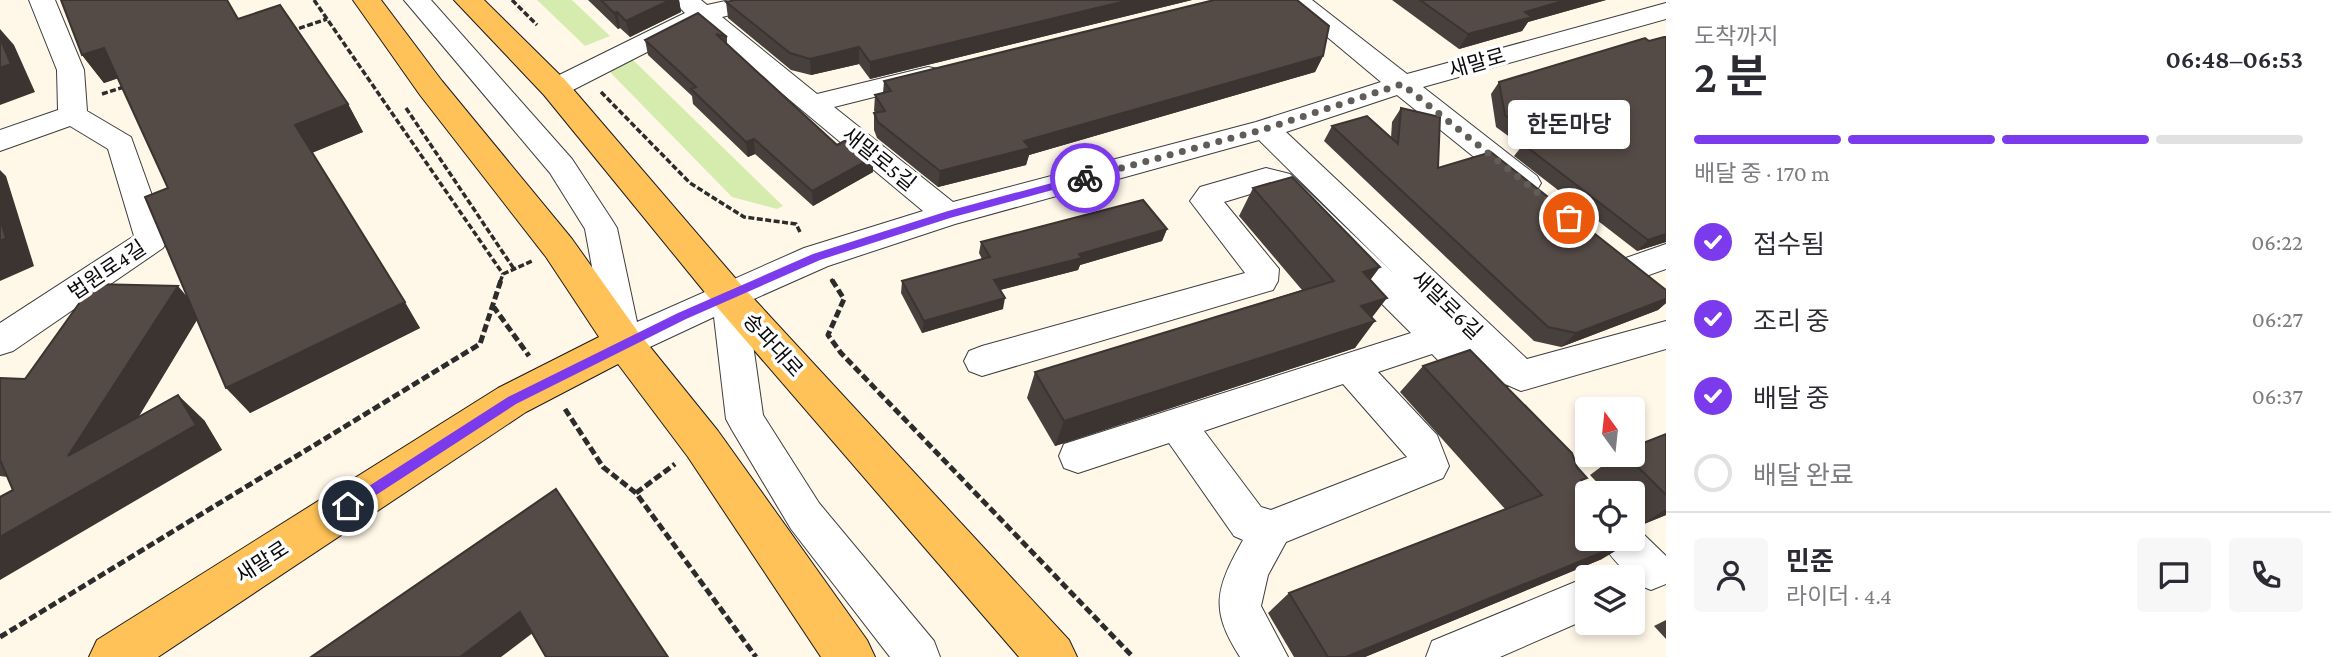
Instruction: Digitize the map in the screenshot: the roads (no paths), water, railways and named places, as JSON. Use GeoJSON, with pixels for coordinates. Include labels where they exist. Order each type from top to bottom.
{"type":"FeatureCollection","features":[{"type":"Feature","properties":{"kind":"main road","name":"송파대로"},"geometry":{"type":"LineString","coordinates":[[468,0],[555,88],[729,296],[1052,657]]}},
{"type":"Feature","properties":{"kind":"main road"},"geometry":{"type":"LineString","coordinates":[[372,5],[431,88],[559,248],[624,343],[703,444],[850,657]]}},
{"type":"Feature","properties":{"kind":"main road","name":"새말로"},"geometry":{"type":"LineString","coordinates":[[114,657],[512,400],[624,343]]}},
{"type":"Feature","properties":{"kind":"street"},"geometry":{"type":"LineString","coordinates":[[0,141],[73,109],[68,57],[42,0]]}},
{"type":"Feature","properties":{"kind":"street"},"geometry":{"type":"LineString","coordinates":[[417,0],[561,166],[601,228],[624,343]]}},
{"type":"Feature","properties":{"kind":"street"},"geometry":{"type":"LineString","coordinates":[[555,88],[693,7],[763,0]]}},
{"type":"Feature","properties":{"kind":"street"},"geometry":{"type":"LineString","coordinates":[[1296,0],[1548,201]]}},
{"type":"Feature","properties":{"kind":"street","name":"새말로5길"},"geometry":{"type":"LineString","coordinates":[[693,7],[948,215]]}},
{"type":"Feature","properties":{"kind":"street"},"geometry":{"type":"LineString","coordinates":[[1650,11],[1666,41]]}},
{"type":"Feature","properties":{"kind":"street","name":"새말로"},"geometry":{"type":"LineString","coordinates":[[624,343],[817,257],[948,215],[1265,129],[1402,84],[1650,11]]}},
{"type":"Feature","properties":{"kind":"street","name":"새말로5길"},"geometry":{"type":"LineString","coordinates":[[811,104],[956,68]]}},
{"type":"Feature","properties":{"kind":"street","name":"법원로4길"},"geometry":{"type":"LineString","coordinates":[[0,341],[152,240],[121,144],[73,109]]}},
{"type":"Feature","properties":{"kind":"street","name":"새말로6길"},"geometry":{"type":"LineString","coordinates":[[1265,129],[1521,376],[1666,335]]}},
{"type":"Feature","properties":{"kind":"street"},"geometry":{"type":"LineString","coordinates":[[982,361],[1261,281],[1262,269],[1206,201],[1211,195],[1266,178],[1279,181],[1507,406]]}},
{"type":"Feature","properties":{"kind":"street"},"geometry":{"type":"LineString","coordinates":[[1657,290],[1621,260],[1666,256]]}},
{"type":"Feature","properties":{"kind":"street"},"geometry":{"type":"LineString","coordinates":[[729,296],[745,419],[805,516],[918,657]]}},
{"type":"Feature","properties":{"kind":"street"},"geometry":{"type":"LineString","coordinates":[[1078,456],[1438,338]]}},
{"type":"Feature","properties":{"kind":"street"},"geometry":{"type":"LineString","coordinates":[[1177,424],[1248,523],[1271,529],[1429,466],[1423,447],[1350,367]]}},
{"type":"Feature","properties":{"kind":"street"},"geometry":{"type":"LineString","coordinates":[[1266,657],[1240,614],[1240,606],[1249,572],[1271,529]]}},
{"type":"Feature","properties":{"kind":"street"},"geometry":{"type":"LineString","coordinates":[[1632,551],[1650,572]]}},
{"type":"Feature","properties":{"kind":"street"},"geometry":{"type":"LineString","coordinates":[[1448,657],[1575,603]]}},
{"type":"Feature","properties":{"kind":"place","name":"한돈마당"},"geometry":{"type":"Point","coordinates":[1569,218]}}]}
